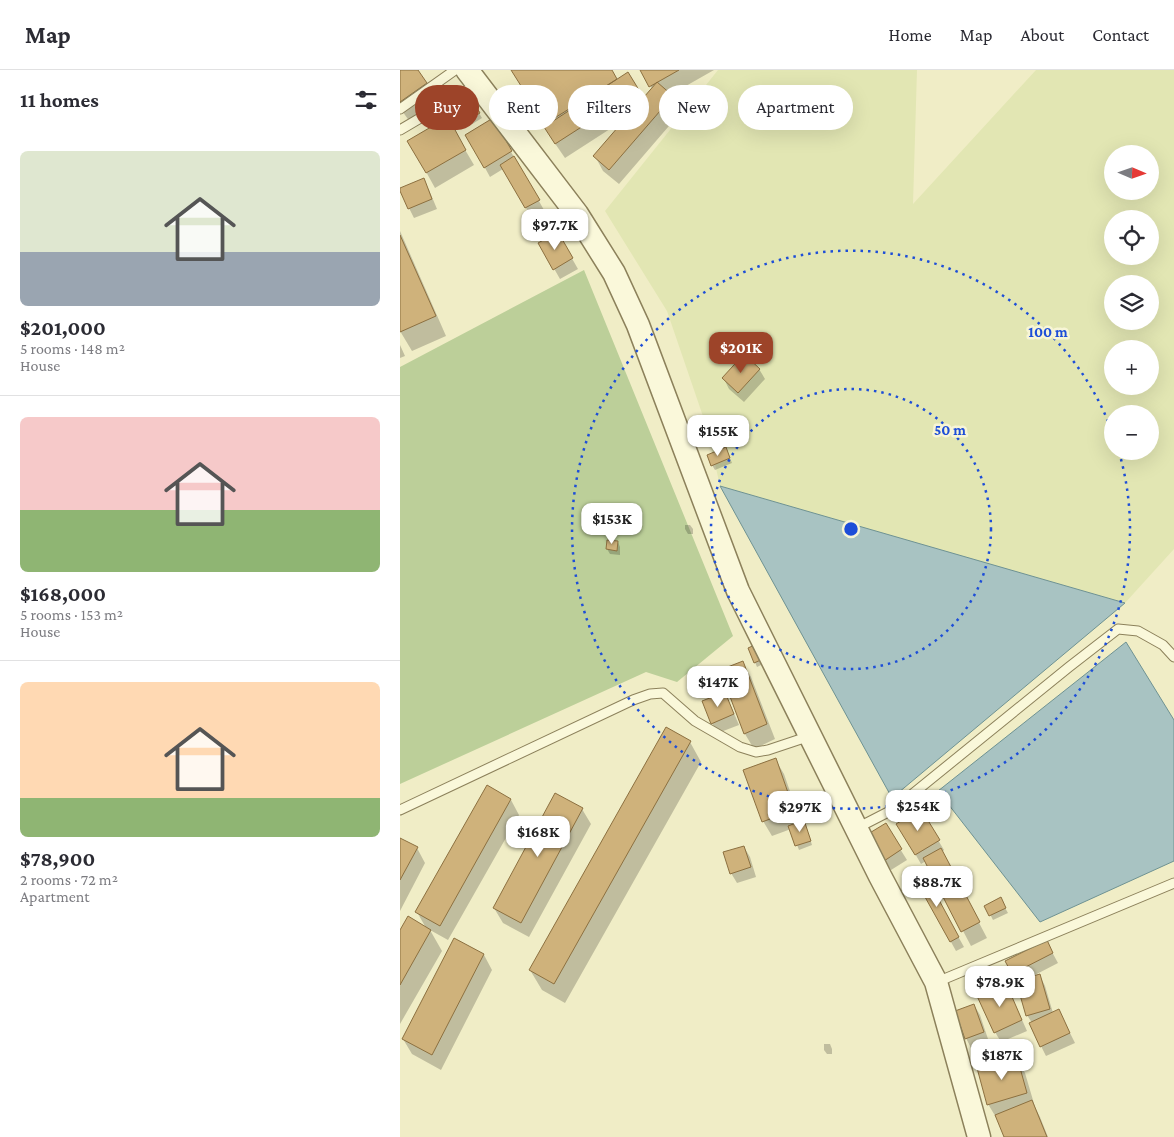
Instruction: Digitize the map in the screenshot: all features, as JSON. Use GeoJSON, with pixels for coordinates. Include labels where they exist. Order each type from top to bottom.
{"type":"FeatureCollection","features":[{"type":"Feature","properties":{"kind":"street"},"geometry":{"type":"LineString","coordinates":[[473,77],[577,214],[614,273],[638,325],[738,591],[936,982],[978,1137]]}},
{"type":"Feature","properties":{"kind":"lane"},"geometry":{"type":"LineString","coordinates":[[400,109],[455,70]]}},
{"type":"Feature","properties":{"kind":"lane"},"geometry":{"type":"LineString","coordinates":[[400,130],[473,77]]}},
{"type":"Feature","properties":{"kind":"lane"},"geometry":{"type":"LineString","coordinates":[[857,828],[894,810],[1118,629],[1138,631],[1163,645],[1174,657]]}},
{"type":"Feature","properties":{"kind":"lane"},"geometry":{"type":"LineString","coordinates":[[400,810],[633,700],[650,694],[663,693],[695,721],[740,747],[756,752],[768,750],[810,735]]}},
{"type":"Feature","properties":{"kind":"lane"},"geometry":{"type":"LineString","coordinates":[[936,982],[1174,883]]}},
{"type":"Feature","properties":{"kind":"green space"},"geometry":{"type":"Polygon","coordinates":[[[718,70],[917,70],[913,204],[1036,70],[1174,70],[1174,549],[1125,603],[720,486],[707,428],[667,311],[605,211],[670,130],[728,130],[728,85],[706,85],[718,70]]]}},
{"type":"Feature","properties":{"kind":"green space"},"geometry":{"type":"Polygon","coordinates":[[[584,270],[733,636],[677,682],[646,672],[400,784],[400,367],[584,270]]]}},
{"type":"Feature","properties":{"kind":"water"},"geometry":{"type":"Polygon","coordinates":[[[720,486],[1125,603],[892,798],[720,486]]]}},
{"type":"Feature","properties":{"kind":"water"},"geometry":{"type":"Polygon","coordinates":[[[1126,642],[1174,720],[1174,861],[1040,922],[938,791],[1126,642]]]}},
{"type":"Feature","properties":{"kind":"building"},"geometry":{"type":"Polygon","coordinates":[[[400,70],[418,70],[427,83],[424,85],[415,85],[415,91],[400,102],[400,70]]]}},
{"type":"Feature","properties":{"kind":"building"},"geometry":{"type":"Polygon","coordinates":[[[511,70],[612,70],[617,79],[607,85],[568,85],[568,110],[558,116],[558,85],[520,85],[511,70]]]}},
{"type":"Feature","properties":{"kind":"building"},"geometry":{"type":"Polygon","coordinates":[[[640,70],[679,70],[649,87],[640,70]]]}},
{"type":"Feature","properties":{"kind":"building"},"geometry":{"type":"Polygon","coordinates":[[[628,72],[636,85],[608,85],[628,72]]]}},
{"type":"Feature","properties":{"kind":"building"},"geometry":{"type":"Polygon","coordinates":[[[657,82],[660,85],[659,112],[649,124],[649,91],[657,82]]]}},
{"type":"Feature","properties":{"kind":"building"},"geometry":{"type":"Polygon","coordinates":[[[568,111],[568,130],[577,130],[555,144],[546,130],[558,130],[558,118],[568,111]]]}},
{"type":"Feature","properties":{"kind":"building"},"geometry":{"type":"Polygon","coordinates":[[[489,120],[489,130],[500,130],[512,151],[484,168],[465,135],[473,130],[479,130],[479,126],[489,120]]]}},
{"type":"Feature","properties":{"kind":"building"},"geometry":{"type":"Polygon","coordinates":[[[426,130],[455,130],[466,150],[426,173],[407,141],[426,130]]]}},
{"type":"Feature","properties":{"kind":"building"},"geometry":{"type":"Polygon","coordinates":[[[615,130],[644,130],[609,170],[593,156],[615,130]]]}},
{"type":"Feature","properties":{"kind":"building"},"geometry":{"type":"Polygon","coordinates":[[[514,156],[540,200],[525,208],[500,165],[514,156]]]}},
{"type":"Feature","properties":{"kind":"building"},"geometry":{"type":"Polygon","coordinates":[[[424,178],[432,199],[408,209],[400,188],[424,178]]]}},
{"type":"Feature","properties":{"kind":"building"},"geometry":{"type":"Polygon","coordinates":[[[558,232],[573,258],[553,270],[538,243],[558,232]]]}},
{"type":"Feature","properties":{"kind":"building"},"geometry":{"type":"Polygon","coordinates":[[[400,235],[436,316],[400,332],[400,235]]]}},
{"type":"Feature","properties":{"kind":"building"},"geometry":{"type":"Polygon","coordinates":[[[744,354],[760,369],[738,393],[722,378],[744,354]]]}},
{"type":"Feature","properties":{"kind":"building"},"geometry":{"type":"Polygon","coordinates":[[[726,447],[730,458],[711,466],[707,455],[726,447]]]}},
{"type":"Feature","properties":{"kind":"building"},"geometry":{"type":"Polygon","coordinates":[[[607,540],[618,541],[617,551],[606,549],[607,540]]]}},
{"type":"Feature","properties":{"kind":"building"},"geometry":{"type":"Polygon","coordinates":[[[757,644],[763,659],[754,663],[748,648],[757,644]]]}},
{"type":"Feature","properties":{"kind":"building"},"geometry":{"type":"Polygon","coordinates":[[[743,661],[767,724],[744,734],[720,670],[743,661]]]}},
{"type":"Feature","properties":{"kind":"building"},"geometry":{"type":"Polygon","coordinates":[[[725,692],[734,714],[711,724],[702,701],[725,692]]]}},
{"type":"Feature","properties":{"kind":"building"},"geometry":{"type":"Polygon","coordinates":[[[666,727],[691,741],[554,984],[529,970],[666,727]]]}},
{"type":"Feature","properties":{"kind":"building"},"geometry":{"type":"Polygon","coordinates":[[[776,758],[794,810],[762,822],[743,770],[776,758]]]}},
{"type":"Feature","properties":{"kind":"building"},"geometry":{"type":"Polygon","coordinates":[[[487,785],[511,799],[440,926],[415,912],[487,785]]]}},
{"type":"Feature","properties":{"kind":"building"},"geometry":{"type":"Polygon","coordinates":[[[555,793],[583,808],[521,923],[493,908],[555,793]]]}},
{"type":"Feature","properties":{"kind":"building"},"geometry":{"type":"Polygon","coordinates":[[[921,809],[940,840],[915,855],[896,824],[921,809]]]}},
{"type":"Feature","properties":{"kind":"building"},"geometry":{"type":"Polygon","coordinates":[[[804,820],[811,841],[795,846],[788,826],[804,820]]]}},
{"type":"Feature","properties":{"kind":"building"},"geometry":{"type":"Polygon","coordinates":[[[886,823],[902,849],[884,861],[868,834],[886,823]]]}},
{"type":"Feature","properties":{"kind":"building"},"geometry":{"type":"Polygon","coordinates":[[[400,838],[418,847],[400,880],[400,838]]]}},
{"type":"Feature","properties":{"kind":"building"},"geometry":{"type":"Polygon","coordinates":[[[744,846],[751,867],[730,874],[723,852],[744,846]]]}},
{"type":"Feature","properties":{"kind":"building"},"geometry":{"type":"Polygon","coordinates":[[[941,848],[980,922],[961,932],[923,858],[941,848]]]}},
{"type":"Feature","properties":{"kind":"building"},"geometry":{"type":"Polygon","coordinates":[[[925,874],[959,937],[950,942],[915,879],[925,874]]]}},
{"type":"Feature","properties":{"kind":"building"},"geometry":{"type":"Polygon","coordinates":[[[1001,897],[1006,908],[989,916],[984,906],[1001,897]]]}},
{"type":"Feature","properties":{"kind":"building"},"geometry":{"type":"Polygon","coordinates":[[[408,916],[431,930],[400,985],[400,930],[408,916]]]}},
{"type":"Feature","properties":{"kind":"building"},"geometry":{"type":"Polygon","coordinates":[[[454,938],[484,954],[432,1055],[402,1039],[454,938]]]}},
{"type":"Feature","properties":{"kind":"building"},"geometry":{"type":"Polygon","coordinates":[[[1047,940],[1053,953],[1012,974],[1005,961],[1047,940]]]}},
{"type":"Feature","properties":{"kind":"building"},"geometry":{"type":"Polygon","coordinates":[[[1040,974],[1050,1009],[1026,1016],[1016,981],[1040,974]]]}},
{"type":"Feature","properties":{"kind":"building"},"geometry":{"type":"Polygon","coordinates":[[[1006,983],[1022,1020],[994,1033],[977,996],[1006,983]]]}},
{"type":"Feature","properties":{"kind":"building"},"geometry":{"type":"Polygon","coordinates":[[[974,1004],[984,1032],[965,1039],[955,1011],[974,1004]]]}},
{"type":"Feature","properties":{"kind":"building"},"geometry":{"type":"Polygon","coordinates":[[[1059,1009],[1070,1033],[1040,1047],[1029,1023],[1059,1009]]]}},
{"type":"Feature","properties":{"kind":"building"},"geometry":{"type":"Polygon","coordinates":[[[1017,1057],[1027,1093],[987,1105],[977,1068],[1017,1057]]]}},
{"type":"Feature","properties":{"kind":"building"},"geometry":{"type":"Polygon","coordinates":[[[1032,1100],[1047,1137],[1004,1137],[995,1115],[1032,1100]]]}}]}
